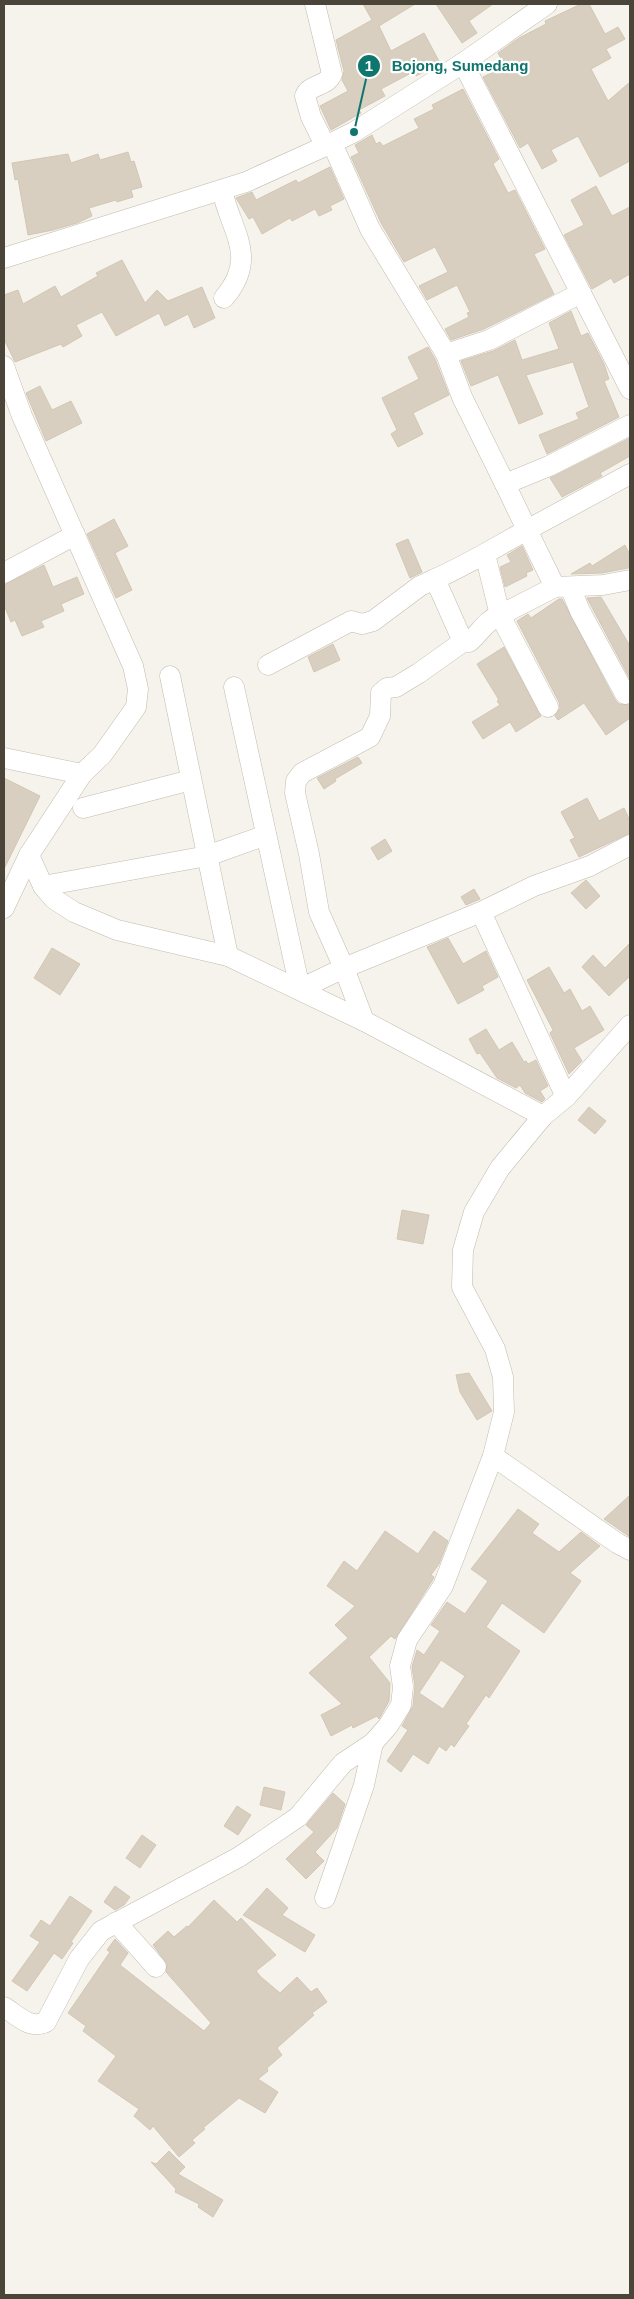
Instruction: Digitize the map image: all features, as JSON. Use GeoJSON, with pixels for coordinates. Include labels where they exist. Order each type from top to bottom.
{"type":"FeatureCollection","features":[{"type":"Feature","properties":{"kind":"street"},"geometry":{"type":"LineString","coordinates":[[315,4],[332,74],[329,81],[306,93],[306,102],[370,228],[446,354],[462,397],[527,530],[562,587],[580,611],[624,694]]}},
{"type":"Feature","properties":{"kind":"street"},"geometry":{"type":"LineString","coordinates":[[4,258],[246,182],[329,144],[354,132],[463,63],[547,4]]}},
{"type":"Feature","properties":{"kind":"street"},"geometry":{"type":"LineString","coordinates":[[463,63],[630,389]]}},
{"type":"Feature","properties":{"kind":"street"},"geometry":{"type":"LineString","coordinates":[[222,190],[242,247],[242,264],[237,280],[224,298]]}},
{"type":"Feature","properties":{"kind":"street"},"geometry":{"type":"LineString","coordinates":[[446,354],[489,340],[581,293]]}},
{"type":"Feature","properties":{"kind":"street"},"geometry":{"type":"LineString","coordinates":[[4,366],[22,416],[133,666],[138,688],[136,707],[102,755],[82,774],[30,855],[4,908]]}},
{"type":"Feature","properties":{"kind":"street"},"geometry":{"type":"LineString","coordinates":[[505,484],[549,466],[630,425]]}},
{"type":"Feature","properties":{"kind":"street"},"geometry":{"type":"LineString","coordinates":[[268,665],[351,621],[362,624],[373,621],[420,586],[485,554],[630,474]]}},
{"type":"Feature","properties":{"kind":"street"},"geometry":{"type":"LineString","coordinates":[[4,573],[75,535]]}},
{"type":"Feature","properties":{"kind":"street"},"geometry":{"type":"LineString","coordinates":[[485,554],[500,614],[548,707]]}},
{"type":"Feature","properties":{"kind":"street"},"geometry":{"type":"LineString","coordinates":[[435,579],[464,641]]}},
{"type":"Feature","properties":{"kind":"street"},"geometry":{"type":"LineString","coordinates":[[364,1021],[344,968],[319,912],[307,847],[296,802],[296,781],[302,773],[370,737],[380,716],[381,693],[387,688],[396,687],[419,673],[464,641],[469,642],[476,637],[488,621],[562,587],[603,585],[630,580]]}},
{"type":"Feature","properties":{"kind":"street"},"geometry":{"type":"LineString","coordinates":[[170,676],[228,956]]}},
{"type":"Feature","properties":{"kind":"street"},"geometry":{"type":"LineString","coordinates":[[234,687],[300,989]]}},
{"type":"Feature","properties":{"kind":"street"},"geometry":{"type":"LineString","coordinates":[[4,758],[82,774]]}},
{"type":"Feature","properties":{"kind":"street"},"geometry":{"type":"LineString","coordinates":[[83,808],[191,780]]}},
{"type":"Feature","properties":{"kind":"street"},"geometry":{"type":"LineString","coordinates":[[43,886],[207,856],[266,835]]}},
{"type":"Feature","properties":{"kind":"street"},"geometry":{"type":"LineString","coordinates":[[300,989],[344,968],[481,912],[534,886],[590,866],[630,845]]}},
{"type":"Feature","properties":{"kind":"street"},"geometry":{"type":"LineString","coordinates":[[30,855],[43,886],[54,898],[74,912],[117,930],[228,956],[364,1021],[543,1116]]}},
{"type":"Feature","properties":{"kind":"street"},"geometry":{"type":"LineString","coordinates":[[481,912],[511,973],[566,1097]]}},
{"type":"Feature","properties":{"kind":"street"},"geometry":{"type":"LineString","coordinates":[[4,2006],[31,2024],[38,2026],[46,2022],[79,1959],[101,1931],[239,1858],[298,1817],[343,1763],[373,1743],[388,1726],[400,1705],[403,1687],[400,1666],[407,1640],[443,1586],[493,1456],[504,1412],[503,1377],[495,1349],[462,1287],[463,1250],[474,1212],[496,1176],[543,1116],[566,1097],[630,1025]]}},
{"type":"Feature","properties":{"kind":"street"},"geometry":{"type":"LineString","coordinates":[[493,1456],[617,1543],[630,1550]]}},
{"type":"Feature","properties":{"kind":"street"},"geometry":{"type":"LineString","coordinates":[[325,1898],[364,1785],[373,1743]]}},
{"type":"Feature","properties":{"kind":"street"},"geometry":{"type":"LineString","coordinates":[[116,1922],[156,1967]]}},
{"type":"Feature","properties":{"kind":"building"},"geometry":{"type":"Polygon","coordinates":[[[363,4],[415,4],[379,26],[391,51],[424,33],[440,63],[416,76],[413,72],[381,89],[385,96],[359,110],[361,113],[331,130],[320,106],[348,91],[342,80],[344,71],[336,40],[372,20],[363,4]]]}},
{"type":"Feature","properties":{"kind":"building"},"geometry":{"type":"Polygon","coordinates":[[[436,4],[493,4],[469,21],[477,33],[462,43],[436,4]]]}},
{"type":"Feature","properties":{"kind":"building"},"geometry":{"type":"Polygon","coordinates":[[[581,4],[589,4],[605,34],[618,27],[625,39],[606,49],[611,58],[591,69],[608,101],[630,82],[630,161],[600,177],[578,136],[551,150],[557,161],[542,169],[528,143],[520,148],[483,77],[505,66],[498,53],[519,38],[546,24],[545,21],[581,4]]]}},
{"type":"Feature","properties":{"kind":"building"},"geometry":{"type":"Polygon","coordinates":[[[463,89],[499,159],[493,164],[508,193],[515,190],[545,249],[534,254],[554,294],[484,329],[451,340],[445,329],[469,317],[467,313],[470,312],[457,285],[427,300],[419,286],[448,272],[435,247],[404,262],[381,223],[351,157],[359,153],[355,145],[372,135],[376,144],[380,142],[383,146],[419,128],[414,119],[434,109],[432,105],[463,89]]]}},
{"type":"Feature","properties":{"kind":"building"},"geometry":{"type":"Polygon","coordinates":[[[128,152],[131,162],[134,161],[142,187],[131,190],[133,197],[89,208],[92,216],[77,223],[28,235],[18,179],[15,180],[12,163],[68,154],[71,163],[98,154],[100,160],[128,152]]]}},
{"type":"Feature","properties":{"kind":"building"},"geometry":{"type":"Polygon","coordinates":[[[330,167],[344,199],[330,206],[332,210],[319,216],[315,209],[292,221],[290,218],[262,234],[253,217],[249,219],[236,198],[252,192],[256,200],[296,180],[298,183],[330,167]]]}},
{"type":"Feature","properties":{"kind":"building"},"geometry":{"type":"Polygon","coordinates":[[[596,186],[612,216],[630,207],[630,274],[614,283],[611,278],[592,289],[564,235],[584,225],[571,200],[596,186]]]}},
{"type":"Feature","properties":{"kind":"building"},"geometry":{"type":"Polygon","coordinates":[[[122,260],[145,303],[157,290],[168,301],[202,287],[215,318],[194,328],[188,314],[165,326],[159,313],[116,336],[102,312],[76,325],[82,336],[63,347],[61,344],[15,362],[4,339],[4,295],[18,290],[23,304],[55,286],[61,297],[98,276],[96,273],[122,260]]]}},
{"type":"Feature","properties":{"kind":"building"},"geometry":{"type":"Polygon","coordinates":[[[571,311],[581,336],[588,333],[604,364],[609,379],[604,381],[619,417],[547,454],[539,435],[579,419],[576,413],[589,407],[573,362],[526,375],[543,414],[519,424],[498,375],[471,386],[461,361],[493,351],[515,340],[522,360],[559,349],[549,323],[571,311]]]}},
{"type":"Feature","properties":{"kind":"building"},"geometry":{"type":"Polygon","coordinates":[[[428,347],[435,359],[449,395],[413,413],[423,434],[398,447],[391,434],[397,430],[382,398],[419,379],[408,357],[428,347]]]}},
{"type":"Feature","properties":{"kind":"building"},"geometry":{"type":"Polygon","coordinates":[[[40,386],[52,410],[71,401],[82,423],[46,441],[26,393],[40,386]]]}},
{"type":"Feature","properties":{"kind":"building"},"geometry":{"type":"Polygon","coordinates":[[[630,438],[630,456],[600,473],[602,476],[562,497],[550,478],[630,438]]]}},
{"type":"Feature","properties":{"kind":"building"},"geometry":{"type":"Polygon","coordinates":[[[114,519],[128,546],[115,553],[132,590],[116,598],[87,534],[114,519]]]}},
{"type":"Feature","properties":{"kind":"building"},"geometry":{"type":"Polygon","coordinates":[[[408,539],[422,572],[410,578],[396,544],[408,539]]]}},
{"type":"Feature","properties":{"kind":"building"},"geometry":{"type":"Polygon","coordinates":[[[625,545],[630,555],[630,567],[602,573],[571,574],[590,563],[592,566],[625,545]]]}},
{"type":"Feature","properties":{"kind":"building"},"geometry":{"type":"Polygon","coordinates":[[[522,546],[533,570],[526,573],[527,576],[505,587],[500,567],[511,562],[507,555],[522,546]]]}},
{"type":"Feature","properties":{"kind":"building"},"geometry":{"type":"Polygon","coordinates":[[[44,565],[53,587],[77,577],[84,594],[61,604],[64,611],[41,621],[44,627],[22,636],[15,620],[11,622],[4,605],[4,585],[44,565]]]}},
{"type":"Feature","properties":{"kind":"building"},"geometry":{"type":"Polygon","coordinates":[[[601,597],[630,646],[630,679],[587,598],[601,597]]]}},
{"type":"Feature","properties":{"kind":"building"},"geometry":{"type":"Polygon","coordinates":[[[559,599],[562,599],[615,700],[619,704],[630,705],[630,718],[606,735],[584,703],[558,720],[555,716],[560,708],[559,702],[517,621],[528,614],[531,618],[559,599]]]}},
{"type":"Feature","properties":{"kind":"building"},"geometry":{"type":"Polygon","coordinates":[[[333,644],[340,660],[314,672],[308,657],[333,644]]]}},
{"type":"Feature","properties":{"kind":"building"},"geometry":{"type":"Polygon","coordinates":[[[504,647],[541,716],[516,732],[510,722],[483,739],[472,722],[500,705],[497,701],[499,700],[477,664],[504,647]]]}},
{"type":"Feature","properties":{"kind":"building"},"geometry":{"type":"Polygon","coordinates":[[[358,757],[362,763],[335,779],[336,781],[324,789],[317,778],[358,757]]]}},
{"type":"Feature","properties":{"kind":"building"},"geometry":{"type":"Polygon","coordinates":[[[4,778],[40,796],[4,869],[4,778]]]}},
{"type":"Feature","properties":{"kind":"building"},"geometry":{"type":"Polygon","coordinates":[[[587,798],[599,821],[624,808],[630,821],[630,833],[579,857],[570,840],[575,838],[561,812],[587,798]]]}},
{"type":"Feature","properties":{"kind":"building"},"geometry":{"type":"Polygon","coordinates":[[[385,839],[392,851],[378,860],[371,848],[385,839]]]}},
{"type":"Feature","properties":{"kind":"building"},"geometry":{"type":"Polygon","coordinates":[[[586,880],[600,896],[586,909],[571,893],[586,880]]]}},
{"type":"Feature","properties":{"kind":"building"},"geometry":{"type":"Polygon","coordinates":[[[474,889],[480,899],[466,905],[461,897],[474,889]]]}},
{"type":"Feature","properties":{"kind":"building"},"geometry":{"type":"Polygon","coordinates":[[[448,938],[463,964],[486,951],[498,977],[482,986],[484,990],[458,1004],[427,947],[448,938]]]}},
{"type":"Feature","properties":{"kind":"building"},"geometry":{"type":"Polygon","coordinates":[[[630,943],[630,976],[609,996],[582,967],[593,955],[605,968],[630,943]]]}},
{"type":"Feature","properties":{"kind":"building"},"geometry":{"type":"Polygon","coordinates":[[[52,948],[80,964],[60,995],[34,978],[52,948]]]}},
{"type":"Feature","properties":{"kind":"building"},"geometry":{"type":"Polygon","coordinates":[[[549,967],[564,993],[570,989],[582,1011],[590,1006],[604,1030],[574,1048],[582,1061],[569,1074],[550,1033],[553,1030],[527,980],[549,967]]]}},
{"type":"Feature","properties":{"kind":"building"},"geometry":{"type":"Polygon","coordinates":[[[486,1029],[499,1050],[512,1042],[524,1062],[526,1061],[528,1064],[536,1060],[548,1086],[540,1091],[545,1099],[542,1102],[525,1093],[520,1085],[516,1088],[497,1078],[480,1053],[477,1054],[469,1039],[486,1029]]]}},
{"type":"Feature","properties":{"kind":"building"},"geometry":{"type":"Polygon","coordinates":[[[589,1107],[606,1121],[595,1134],[578,1120],[589,1107]]]}},
{"type":"Feature","properties":{"kind":"building"},"geometry":{"type":"Polygon","coordinates":[[[402,1210],[429,1215],[423,1244],[397,1239],[402,1210]]]}},
{"type":"Feature","properties":{"kind":"building"},"geometry":{"type":"Polygon","coordinates":[[[469,1373],[492,1411],[477,1420],[460,1392],[456,1375],[469,1373]]]}},
{"type":"Feature","properties":{"kind":"building"},"geometry":{"type":"Polygon","coordinates":[[[630,1495],[630,1537],[604,1519],[630,1495]]]}},
{"type":"Feature","properties":{"kind":"building"},"geometry":{"type":"Polygon","coordinates":[[[518,1509],[539,1524],[532,1533],[559,1552],[581,1532],[600,1546],[570,1573],[581,1581],[544,1633],[502,1603],[486,1627],[520,1651],[489,1698],[486,1695],[466,1724],[469,1726],[454,1747],[451,1744],[446,1751],[439,1746],[428,1764],[413,1754],[401,1772],[387,1761],[408,1730],[402,1726],[413,1706],[415,1686],[412,1667],[417,1650],[424,1655],[440,1631],[431,1625],[447,1602],[465,1614],[488,1581],[471,1569],[518,1509]],[[441,1660],[419,1693],[443,1709],[465,1676],[441,1660]]]}},
{"type":"Feature","properties":{"kind":"building"},"geometry":{"type":"Polygon","coordinates":[[[385,1531],[418,1554],[434,1531],[448,1541],[439,1564],[431,1575],[434,1577],[432,1581],[395,1639],[391,1636],[369,1657],[390,1683],[389,1701],[379,1719],[377,1716],[353,1728],[352,1725],[331,1736],[321,1715],[342,1704],[309,1673],[348,1638],[335,1625],[355,1606],[327,1586],[344,1561],[357,1571],[385,1531]]]}},
{"type":"Feature","properties":{"kind":"building"},"geometry":{"type":"Polygon","coordinates":[[[264,1787],[285,1792],[281,1810],[260,1805],[264,1787]]]}},
{"type":"Feature","properties":{"kind":"building"},"geometry":{"type":"Polygon","coordinates":[[[333,1793],[345,1804],[337,1828],[315,1852],[324,1861],[306,1879],[286,1859],[314,1832],[306,1825],[333,1793]]]}},
{"type":"Feature","properties":{"kind":"building"},"geometry":{"type":"Polygon","coordinates":[[[237,1806],[251,1815],[238,1835],[224,1826],[237,1806]]]}},
{"type":"Feature","properties":{"kind":"building"},"geometry":{"type":"Polygon","coordinates":[[[142,1835],[156,1845],[140,1868],[126,1858],[142,1835]]]}},
{"type":"Feature","properties":{"kind":"building"},"geometry":{"type":"Polygon","coordinates":[[[115,1886],[130,1897],[124,1905],[115,1910],[104,1902],[115,1886]]]}},
{"type":"Feature","properties":{"kind":"building"},"geometry":{"type":"Polygon","coordinates":[[[267,1888],[288,1908],[282,1915],[315,1935],[305,1952],[243,1915],[267,1888]]]}},
{"type":"Feature","properties":{"kind":"building"},"geometry":{"type":"Polygon","coordinates":[[[70,1896],[92,1911],[62,1959],[54,1953],[27,1991],[12,1981],[40,1942],[30,1936],[41,1920],[50,1926],[70,1896]]]}},
{"type":"Feature","properties":{"kind":"building"},"geometry":{"type":"Polygon","coordinates":[[[214,1900],[237,1922],[241,1918],[276,1955],[256,1971],[261,1977],[280,1993],[297,1977],[311,1992],[317,1988],[327,2002],[312,2013],[314,2015],[277,2048],[282,2055],[258,2079],[278,2092],[265,2113],[239,2098],[203,2128],[205,2129],[192,2140],[195,2143],[179,2157],[153,2126],[150,2130],[134,2116],[139,2109],[98,2081],[116,2056],[83,2031],[86,2026],[68,2013],[110,1952],[107,1950],[115,1939],[128,1953],[120,1965],[204,2031],[211,2023],[166,1972],[167,1964],[153,1945],[168,1931],[174,1937],[188,1927],[214,1900]]]}},
{"type":"Feature","properties":{"kind":"building"},"geometry":{"type":"Polygon","coordinates":[[[169,2151],[185,2167],[178,2174],[223,2200],[213,2217],[198,2207],[199,2204],[175,2192],[176,2189],[151,2162],[156,2164],[169,2151]]]}},
{"type":"Feature","properties":{"kind":"place","name":"Bojong, Sumedang"},"geometry":{"type":"Point","coordinates":[354,132]}}]}
